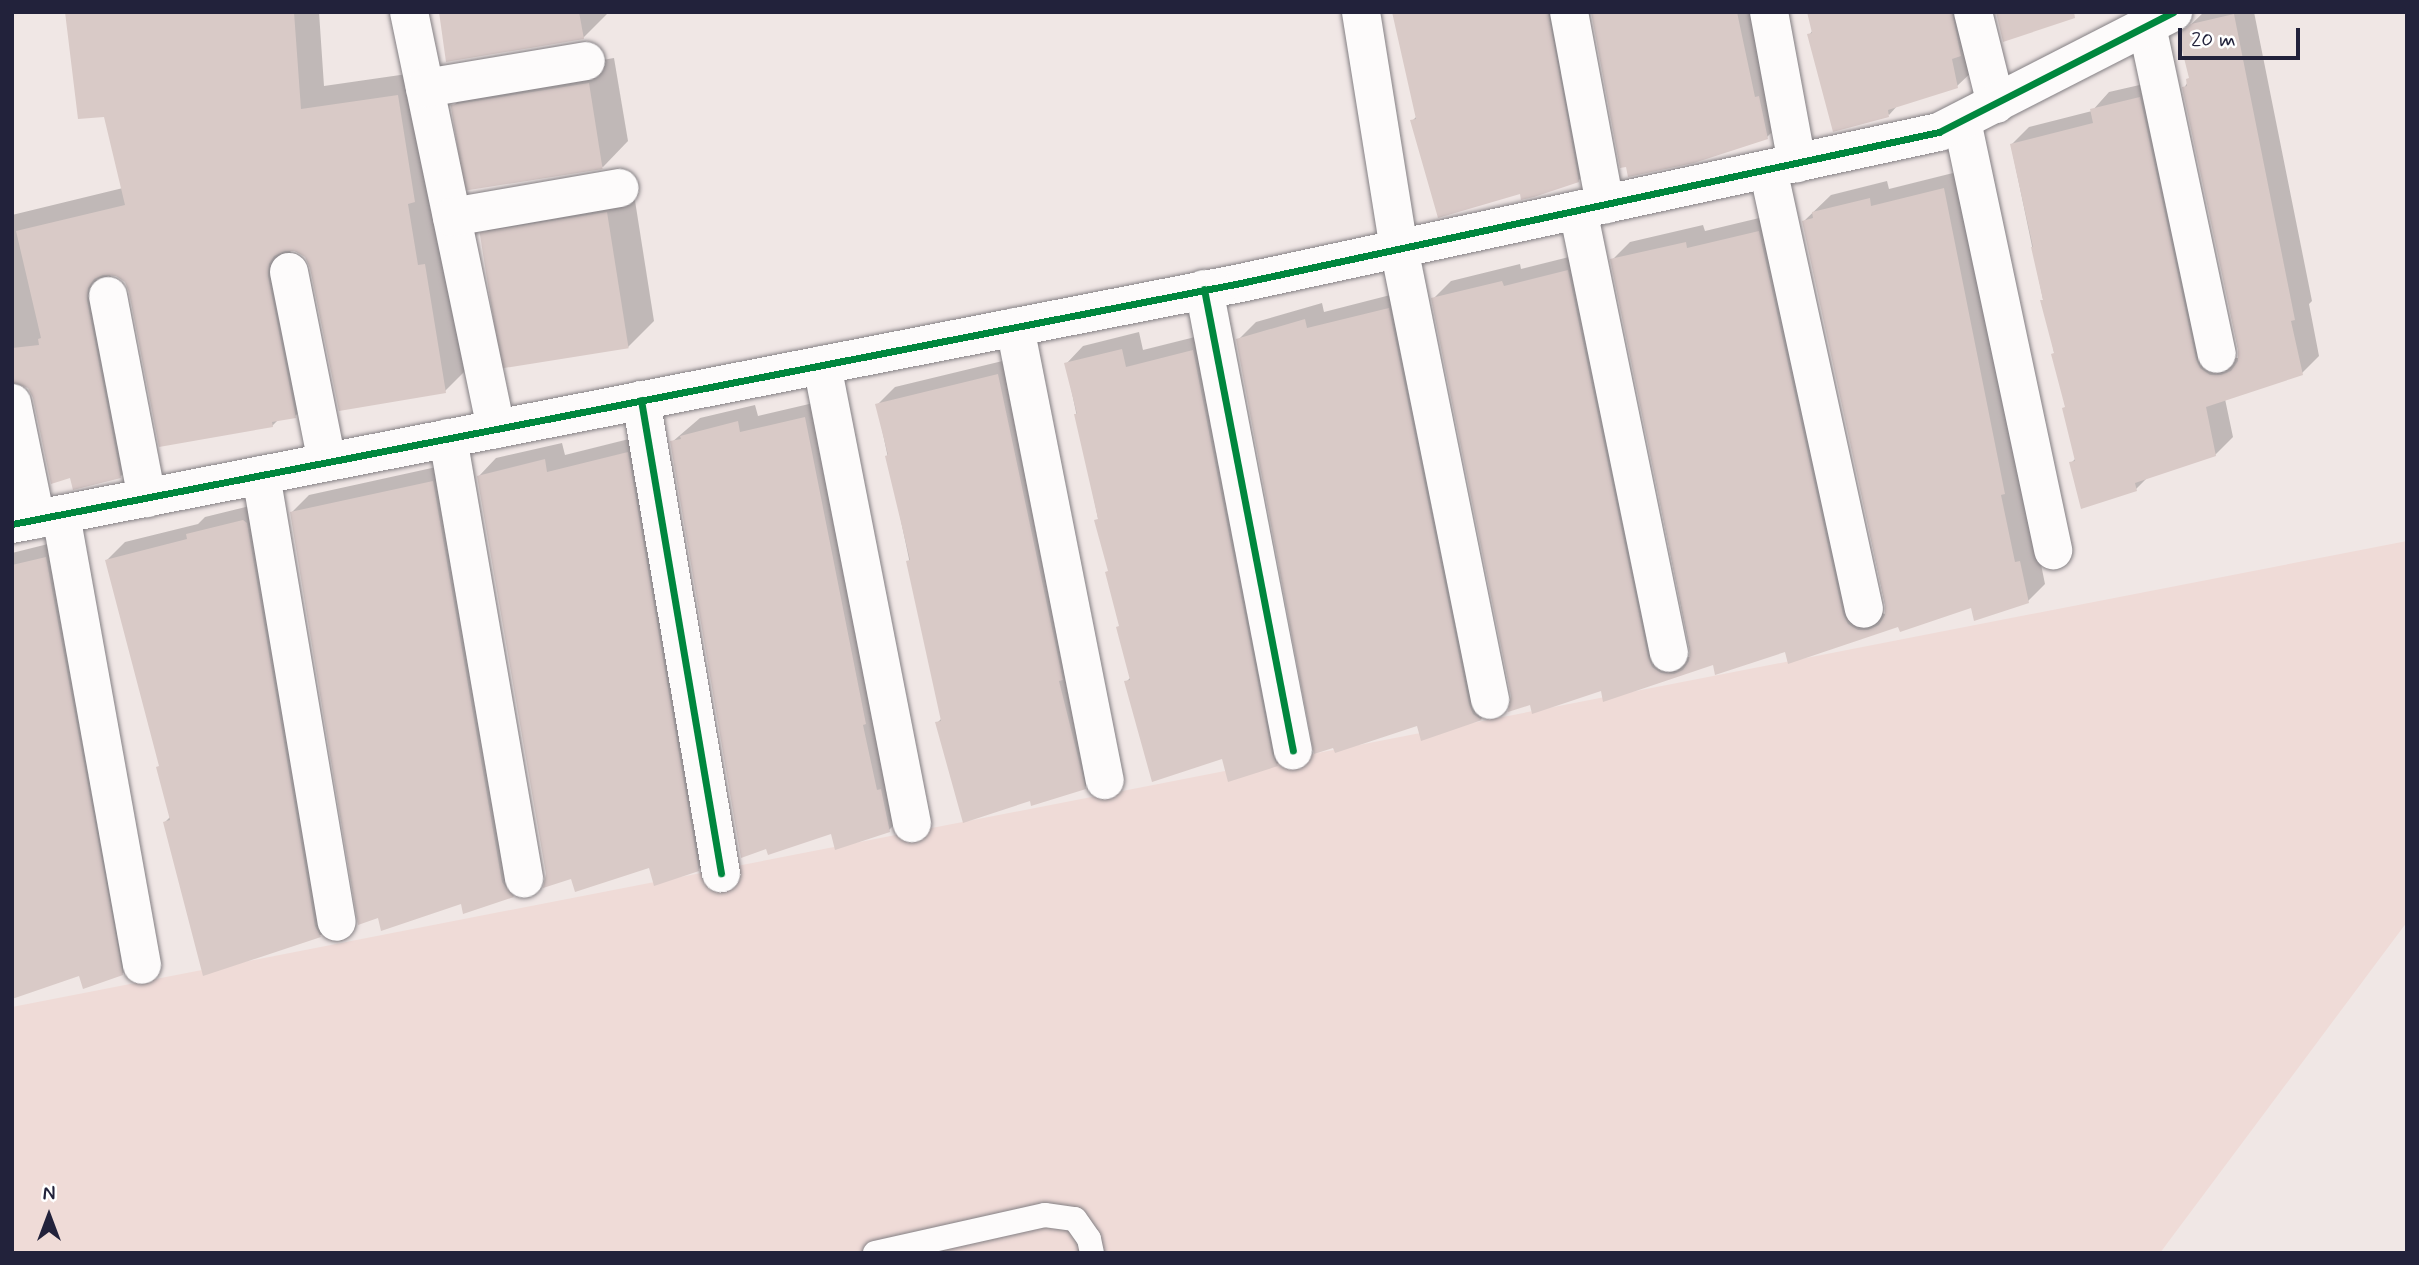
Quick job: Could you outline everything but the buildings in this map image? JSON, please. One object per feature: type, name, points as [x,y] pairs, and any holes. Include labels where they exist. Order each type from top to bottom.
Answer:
[{"type":"street","points":[[409,12],[496,429]]},
{"type":"street","points":[[1361,12],[1399,248],[1490,700]]},
{"type":"street","points":[[1569,12],[1591,207],[1669,653]]},
{"type":"street","points":[[1769,12],[1783,166],[1864,609]]},
{"type":"street","points":[[1973,12],[1996,104]]},
{"type":"street","points":[[37,520],[1204,289],[1939,132],[2166,16],[2217,354]]},
{"type":"street","points":[[425,88],[586,61]]},
{"type":"street","points":[[1962,121],[2053,550]]},
{"type":"street","points":[[452,217],[620,188]]},
{"type":"street","points":[[289,272],[327,462]]},
{"type":"street","points":[[1204,289],[1293,750]]},
{"type":"street","points":[[108,296],[147,498]]},
{"type":"street","points":[[1015,327],[1105,780]]},
{"type":"street","points":[[822,365],[912,823]]},
{"type":"street","points":[[641,400],[721,873]]},
{"type":"street","points":[[12,403],[142,965]]},
{"type":"street","points":[[448,438],[524,878]]},
{"type":"street","points":[[261,475],[337,922]]},
{"type":"lane","points":[[875,1253],[1045,1215],[1075,1219],[1089,1239],[1092,1253]]},
{"type":"shaded area","points":[[2407,541],[2407,922],[2160,1253],[12,1253],[12,1007]]},
{"type":"cycle path","points":[[12,524],[1245,282],[1939,132],[2173,12]]},
{"type":"cycle path","points":[[1204,289],[1293,750]]},
{"type":"cycle path","points":[[641,400],[721,873]]}]
